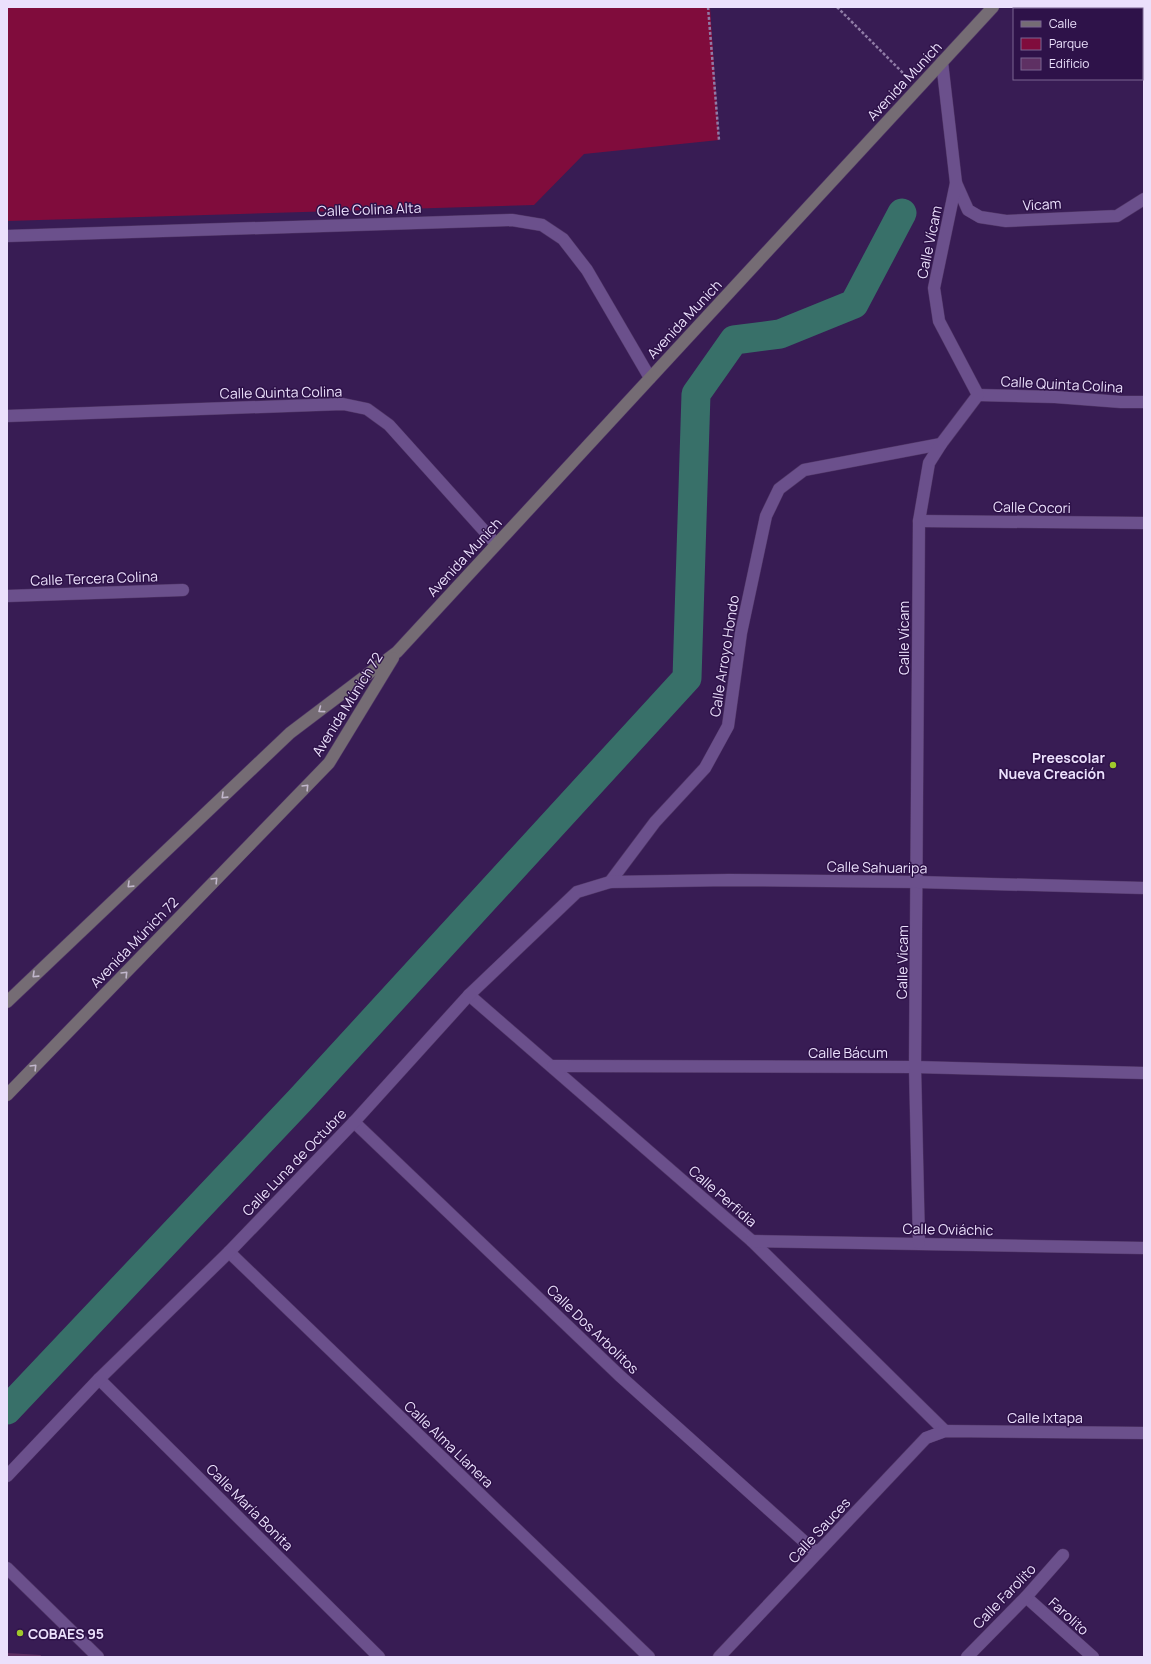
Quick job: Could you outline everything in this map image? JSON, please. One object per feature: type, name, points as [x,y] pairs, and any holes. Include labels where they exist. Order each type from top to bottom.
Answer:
[{"type":"main road","name":"Avenida Munich","points":[[397,652],[993,7]]},
{"type":"main road","name":"Avenida Múnich 72","points":[[7,1002],[290,733],[397,652]]},
{"type":"main road","name":"Avenida Múnich 72","points":[[8,1092],[329,763],[397,652]]},
{"type":"street","name":"Calle Vícam","points":[[920,1243],[915,1067],[919,521],[929,463],[941,444],[978,395],[939,321],[934,288],[956,183],[942,62]]},
{"type":"street","name":"Vicam","points":[[956,183],[968,210],[980,217],[1006,221],[1117,216],[1144,199]]},
{"type":"street","name":"Calle Colina Alta","points":[[7,236],[512,220],[542,225],[563,239],[587,270],[650,378]]},
{"type":"street","name":"Calle Quinta Colina","points":[[978,395],[1055,397],[1121,402],[1144,402]]},
{"type":"street","name":"Calle Quinta Colina","points":[[7,416],[343,404],[367,409],[389,425],[496,544]]},
{"type":"street","name":"Calle Arroyo Hondo","points":[[610,882],[655,822],[705,768],[728,726],[741,633],[766,516],[778,489],[804,470],[941,444]]},
{"type":"street","name":"Calle Cocori","points":[[919,521],[1144,523]]},
{"type":"street","name":"Calle Tercera Colina","points":[[7,596],[183,590]]},
{"type":"street","name":"Calle Sahuaripa","points":[[610,882],[729,880],[917,882],[1144,888]]},
{"type":"street","name":"Calle Luna de Octubre","points":[[7,1476],[99,1379],[229,1252],[354,1122],[469,995],[577,892],[610,882]]},
{"type":"street","name":"Calle Perfidia","points":[[469,995],[553,1066],[752,1241],[946,1431]]},
{"type":"street","name":"Calle Bácum","points":[[553,1066],[915,1067],[1144,1073]]},
{"type":"street","name":"Calle Dos Arbolitos","points":[[354,1122],[620,1376],[817,1553]]},
{"type":"street","name":"Calle Oviáchic","points":[[752,1241],[1144,1248]]},
{"type":"street","name":"Calle Alma Llanera","points":[[229,1252],[649,1657]]},
{"type":"street","name":"Calle María Bonita","points":[[99,1379],[379,1657]]},
{"type":"street","name":"Calle Sauces","points":[[719,1657],[926,1438],[946,1431]]},
{"type":"street","name":"Calle Ixtapa","points":[[946,1431],[1144,1432]]},
{"type":"street","name":"Calle Farolito","points":[[966,1657],[1026,1596],[1063,1555]]},
{"type":"street","points":[[7,1568],[98,1657]]},
{"type":"street","name":"Farolito","points":[[1026,1596],[1093,1657]]},
{"type":"path","points":[[708,7],[719,140]]},
{"type":"path","points":[[837,7],[918,88]]},
{"type":"green space","points":[[7,7],[710,7],[719,140],[584,154],[534,205],[7,221]]},
{"type":"building","points":[[7,1653],[41,1655],[40,1657],[7,1657]]},
{"type":"waterway","points":[[7,1410],[300,1100],[687,678],[696,394],[734,340],[780,334],[854,304],[902,213]]},
{"type":"place","name":"Preescolar Nueva Creación","points":[[1113,765]]},
{"type":"place","name":"COBAES 95","points":[[20,1633]]}]
